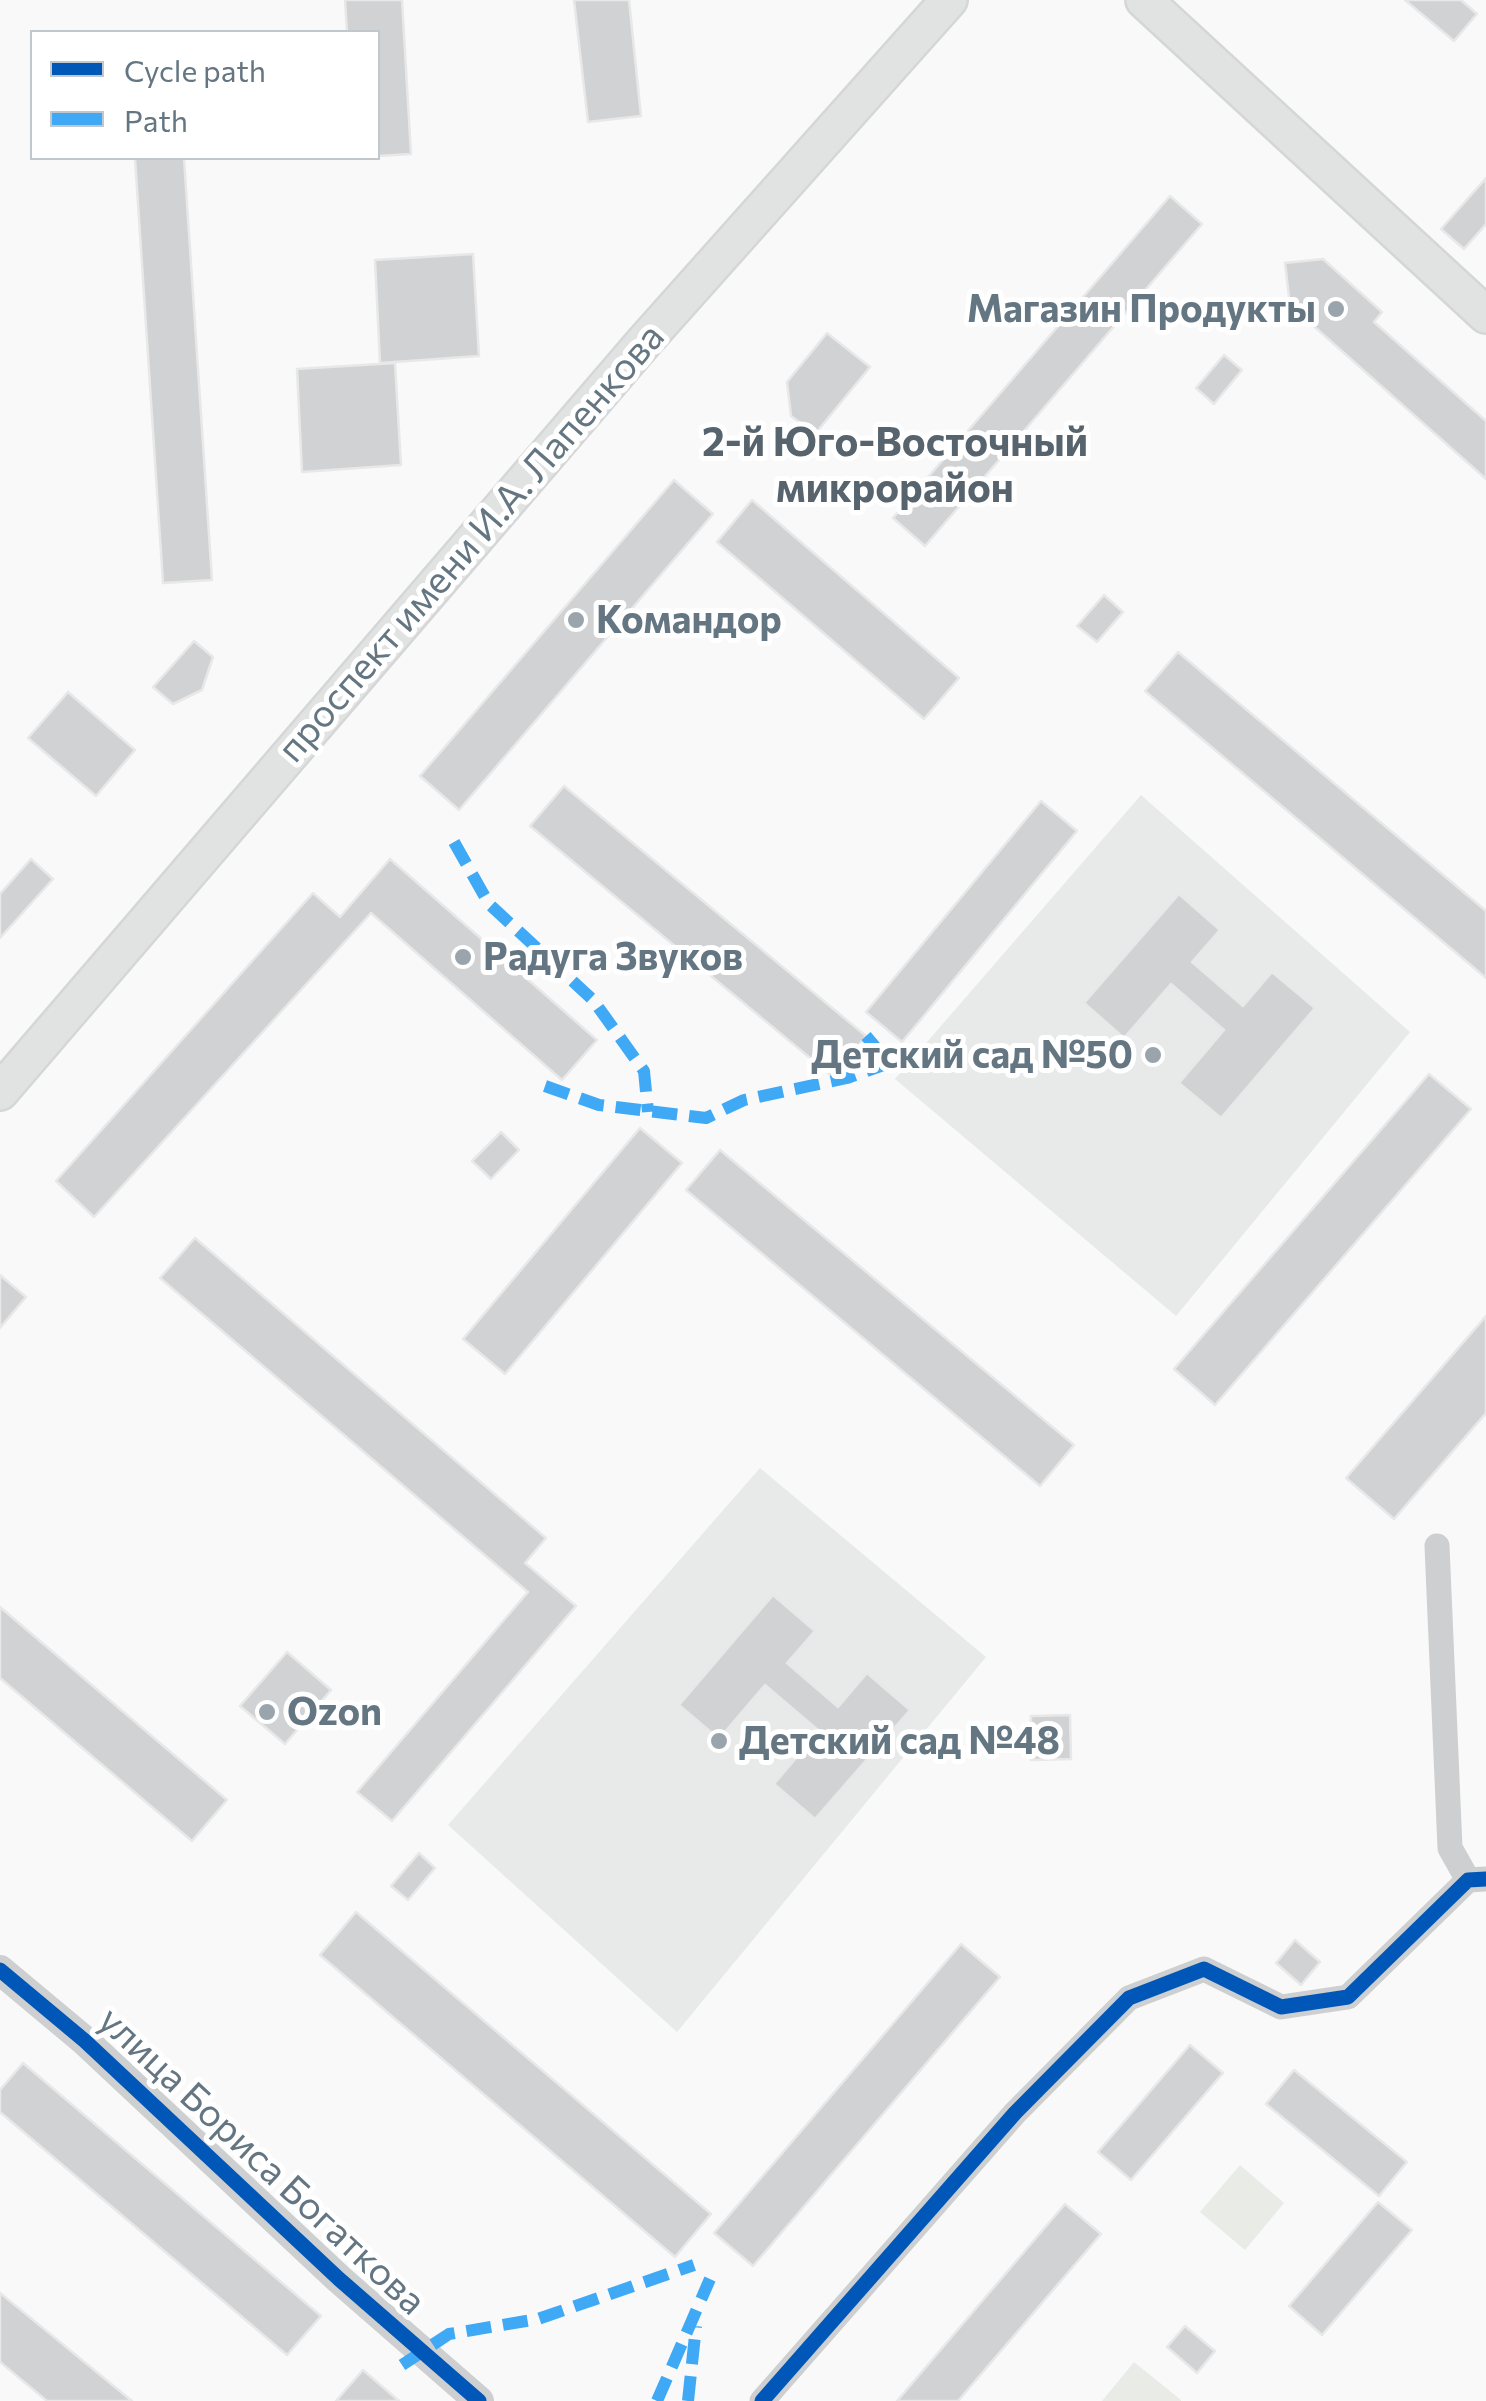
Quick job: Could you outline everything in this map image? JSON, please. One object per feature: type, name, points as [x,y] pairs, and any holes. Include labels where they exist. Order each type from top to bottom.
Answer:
[{"type":"main road","name":"проспект имени И.А. Лапенкова","points":[[0,1092],[618,371],[949,0]]},
{"type":"main road","points":[[1144,0],[1486,315]]},
{"type":"street","points":[[762,2401],[1015,2112],[1129,1998],[1204,1970],[1281,2007],[1348,1996],[1477,1880],[1450,1848],[1437,1546]]},
{"type":"street","name":"улица Бориса Богаткова","points":[[0,1970],[85,2042],[339,2279],[478,2401]]},
{"type":"shaded area","name":"Детский сад №50","points":[[1141,795],[1410,1032],[1176,1316],[895,1079]]},
{"type":"shaded area","name":"Детский сад №48","points":[[760,1468],[986,1657],[677,2032],[448,1825]]},
{"type":"shaded area","points":[[1240,2165],[1284,2203],[1245,2250],[1200,2212]]},
{"type":"shaded area","points":[[1134,2362],[1181,2400],[1181,2401],[1102,2401]]},
{"type":"building","points":[[345,0],[402,0],[411,154],[380,156],[380,30],[347,30]]},
{"type":"building","points":[[574,0],[629,0],[641,116],[588,122]]},
{"type":"building","points":[[1405,0],[1461,0],[1477,14],[1454,41]]},
{"type":"building","points":[[135,160],[184,160],[212,580],[163,583]]},
{"type":"building","points":[[1486,178],[1486,224],[1464,249],[1441,229]]},
{"type":"building","points":[[1170,196],[1202,224],[925,546],[893,518]]},
{"type":"building","points":[[473,254],[479,356],[380,363],[375,260]]},
{"type":"building","points":[[1323,259],[1382,312],[1374,322],[1486,421],[1486,479],[1290,305],[1285,263]]},
{"type":"building","points":[[827,333],[870,367],[815,434],[791,416],[787,382]]},
{"type":"building","points":[[1224,355],[1242,370],[1214,404],[1196,388]]},
{"type":"building","points":[[395,363],[401,465],[302,472],[297,369]]},
{"type":"building","points":[[674,480],[713,514],[459,810],[420,776]]},
{"type":"building","points":[[752,500],[959,678],[924,719],[717,542]]},
{"type":"building","points":[[1104,595],[1123,612],[1097,642],[1077,626]]},
{"type":"building","points":[[194,641],[213,657],[202,690],[173,704],[153,687]]},
{"type":"building","points":[[1178,652],[1486,911],[1486,978],[1145,691]]},
{"type":"building","points":[[68,692],[135,750],[96,796],[28,738]]},
{"type":"building","points":[[564,786],[866,1036],[833,1077],[530,826]]},
{"type":"building","points":[[1041,801],[1077,831],[902,1042],[866,1012]]},
{"type":"building","points":[[31,859],[53,879],[0,938],[0,894]]},
{"type":"building","points":[[390,859],[597,1040],[562,1080],[371,913],[94,1217],[56,1181],[313,893],[340,917]]},
{"type":"building","points":[[1179,894],[1220,930],[1192,962],[1243,1006],[1272,972],[1315,1008],[1221,1118],[1179,1083],[1224,1030],[1171,984],[1124,1038],[1084,1003]]},
{"type":"building","points":[[1429,1074],[1471,1109],[1215,1405],[1174,1369]]},
{"type":"building","points":[[640,1128],[682,1163],[505,1374],[463,1339]]},
{"type":"building","points":[[501,1132],[519,1150],[491,1179],[472,1161]]},
{"type":"building","points":[[720,1150],[1074,1445],[1040,1486],[686,1190]]},
{"type":"building","points":[[195,1238],[546,1538],[525,1563],[576,1606],[392,1821],[357,1792],[528,1592],[160,1278]]},
{"type":"building","points":[[0,1275],[26,1297],[0,1328]]},
{"type":"building","points":[[1486,1316],[1486,1413],[1394,1519],[1346,1478]]},
{"type":"building","points":[[773,1595],[815,1631],[787,1663],[838,1707],[867,1673],[910,1710],[815,1819],[774,1784],[819,1731],[765,1685],[719,1739],[679,1705]]},
{"type":"building","points":[[0,1607],[227,1800],[192,1841],[0,1678]]},
{"type":"building","points":[[287,1652],[331,1690],[285,1744],[240,1706]]},
{"type":"building","points":[[1070,1715],[1071,1759],[1031,1760],[1031,1716]]},
{"type":"building","points":[[419,1853],[435,1868],[408,1900],[391,1886]]},
{"type":"building","points":[[356,1912],[711,2214],[675,2257],[320,1955]]},
{"type":"building","points":[[1295,1940],[1320,1962],[1301,1985],[1276,1963]]},
{"type":"building","points":[[961,1944],[1000,1977],[753,2266],[714,2233]]},
{"type":"building","points":[[1190,2045],[1223,2073],[1131,2180],[1098,2152]]},
{"type":"building","points":[[23,2063],[321,2316],[287,2355],[0,2112],[0,2090]]},
{"type":"building","points":[[1294,2070],[1407,2162],[1379,2196],[1266,2104]]},
{"type":"building","points":[[1378,2202],[1412,2230],[1322,2335],[1289,2306]]},
{"type":"building","points":[[1065,2204],[1101,2234],[958,2401],[897,2401]]},
{"type":"building","points":[[0,2293],[132,2401],[47,2401],[0,2362]]},
{"type":"building","points":[[1185,2326],[1215,2351],[1197,2373],[1167,2347]]},
{"type":"building","points":[[363,2370],[399,2401],[336,2401]]},
{"type":"marked path","points":[[454,842],[489,904],[593,1000],[644,1071],[648,1112]]},
{"type":"marked path","points":[[545,1086],[599,1105],[706,1118],[744,1100],[847,1078],[889,1063],[866,1036]]},
{"type":"marked path","points":[[402,2365],[449,2334],[538,2319],[694,2265]]},
{"type":"marked path","points":[[657,2401],[710,2279]]},
{"type":"marked path","points":[[688,2401],[696,2326]]},
{"type":"cycle path","points":[[762,2401],[1015,2113],[1129,1998],[1204,1969],[1281,2007],[1348,1997],[1468,1880],[1486,1879]]},
{"type":"cycle path","points":[[0,1970],[85,2041],[339,2279],[479,2401]]},
{"type":"place","name":"Магазин Продукты","points":[[1336,309]]},
{"type":"place","name":"Командор","points":[[576,620]]},
{"type":"place","name":"Радуга Звуков","points":[[463,957]]},
{"type":"place","name":"Детский сад №50","points":[[1153,1055]]},
{"type":"place","name":"Ozon","points":[[267,1712]]},
{"type":"place","name":"Детский сад №48","points":[[719,1741]]},
{"type":"district","name":"2-й Юго-Восточный микрорайон","points":[[895,466]]}]
